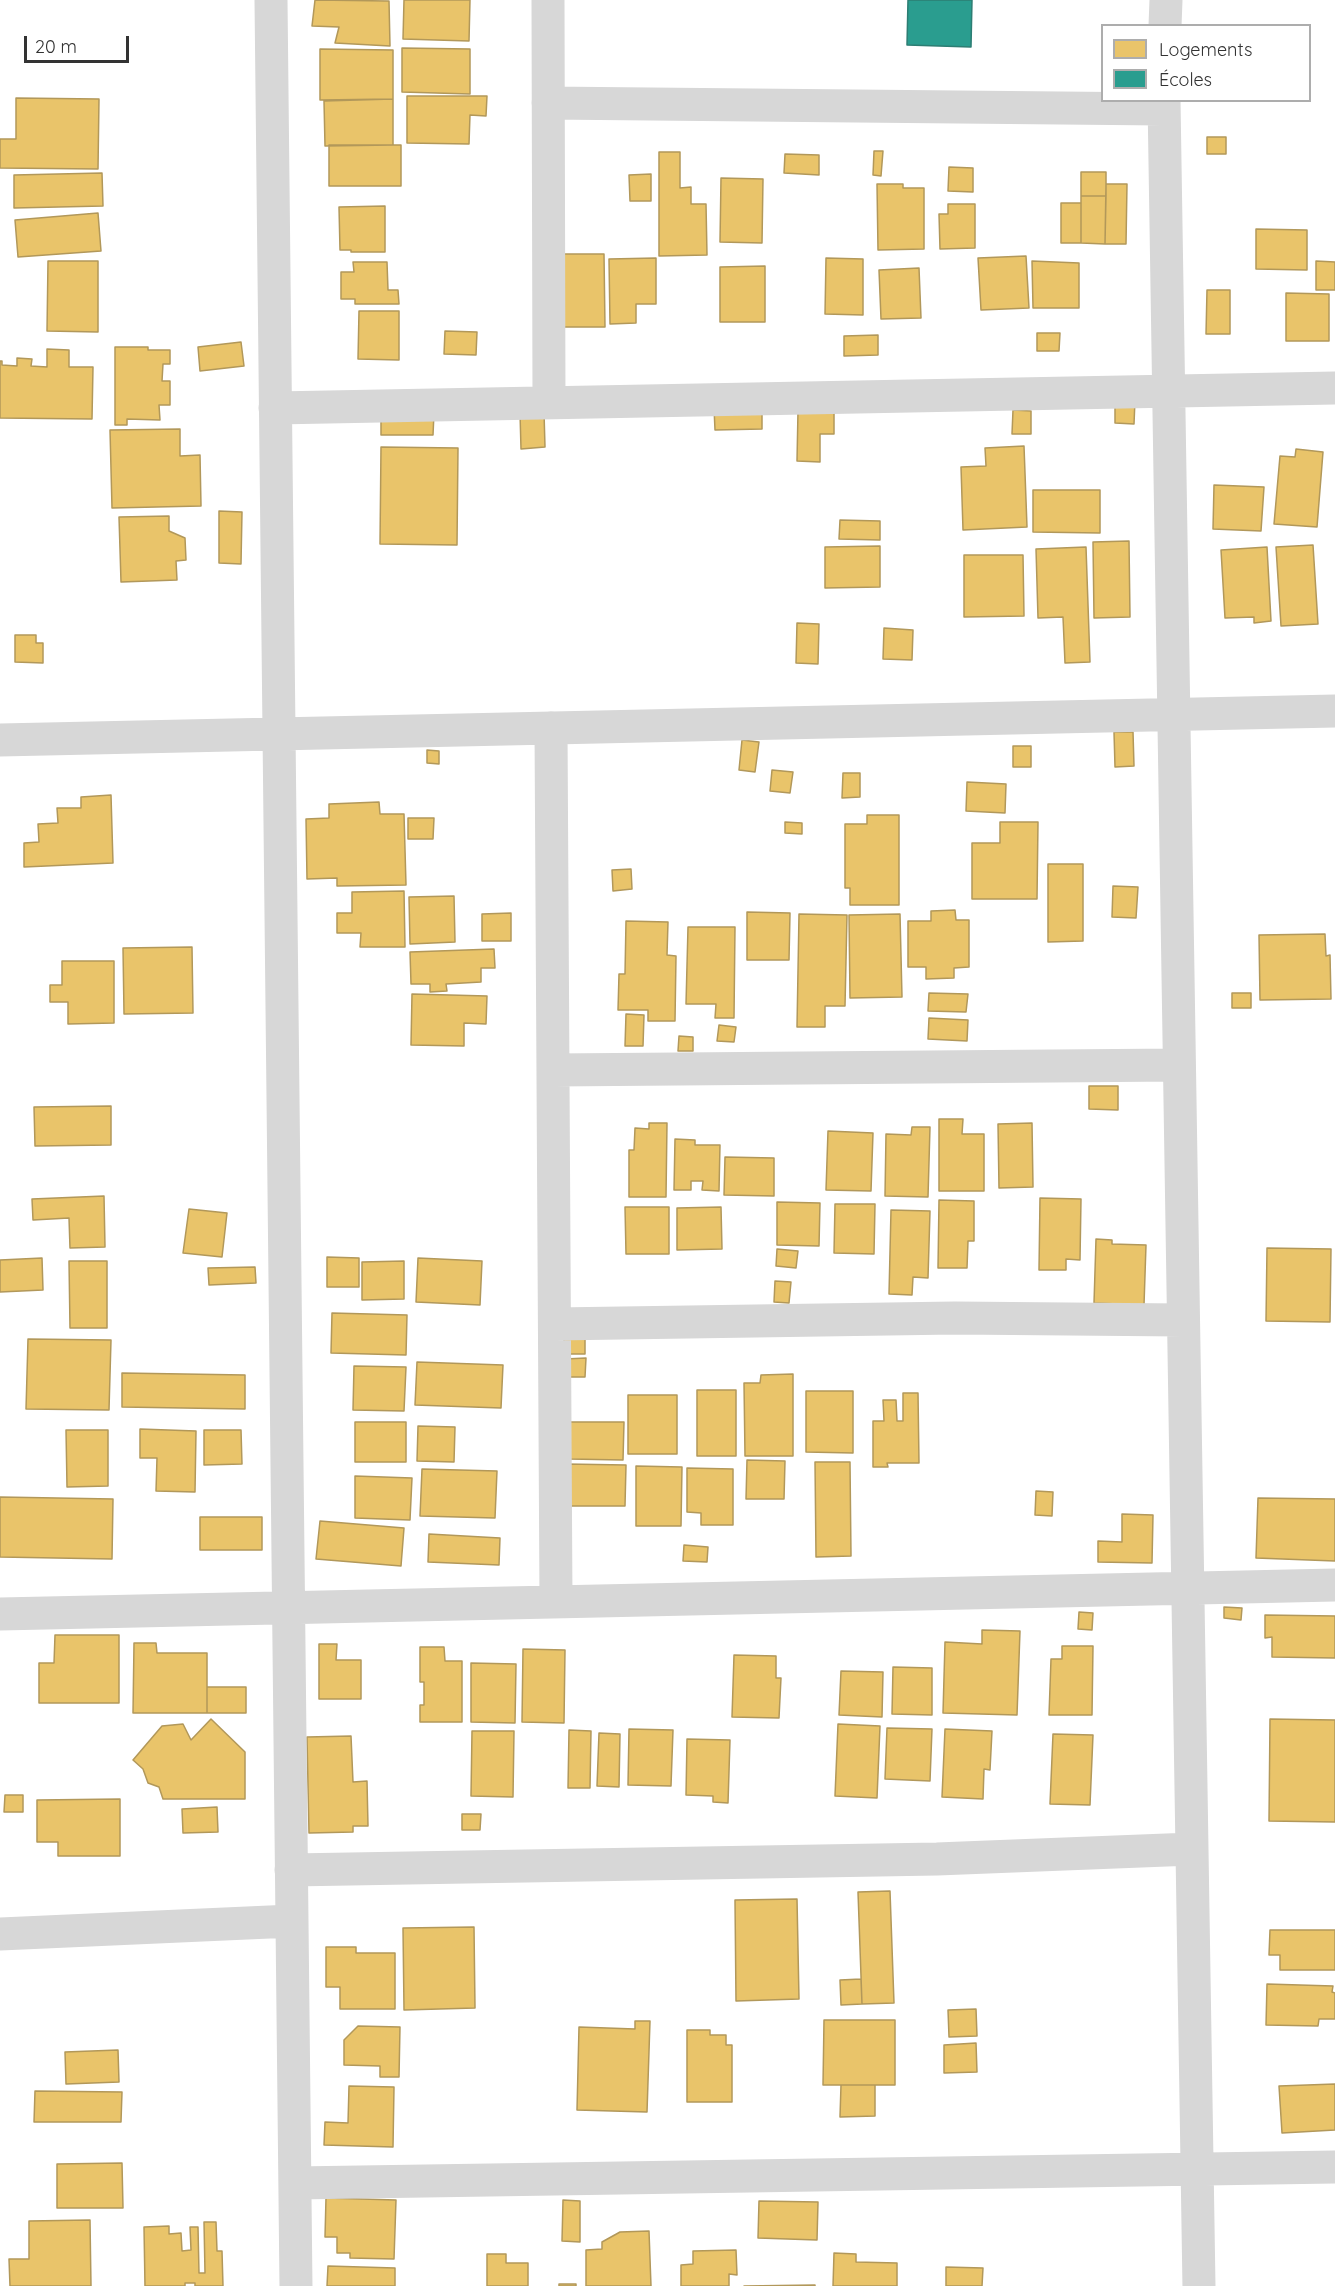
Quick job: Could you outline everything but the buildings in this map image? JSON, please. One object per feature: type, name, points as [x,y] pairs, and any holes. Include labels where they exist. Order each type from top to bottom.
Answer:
[{"type":"street","points":[[271,0],[296,2286]]},
{"type":"street","points":[[548,0],[549,402]]},
{"type":"street","points":[[1165,24],[1166,0]]},
{"type":"street","points":[[548,103],[1163,105],[1198,2286]]},
{"type":"street","points":[[275,408],[1335,388]]},
{"type":"street","points":[[0,740],[1335,711]]},
{"type":"street","points":[[551,728],[556,1601]]},
{"type":"street","points":[[554,1070],[1178,1065]]},
{"type":"street","points":[[555,1324],[955,1318],[1183,1320]]},
{"type":"street","points":[[0,1614],[1335,1585]]},
{"type":"street","points":[[291,1870],[926,1859],[1192,1849]]},
{"type":"street","points":[[0,1934],[292,1921]]},
{"type":"street","points":[[295,2183],[1335,2167]]}]
